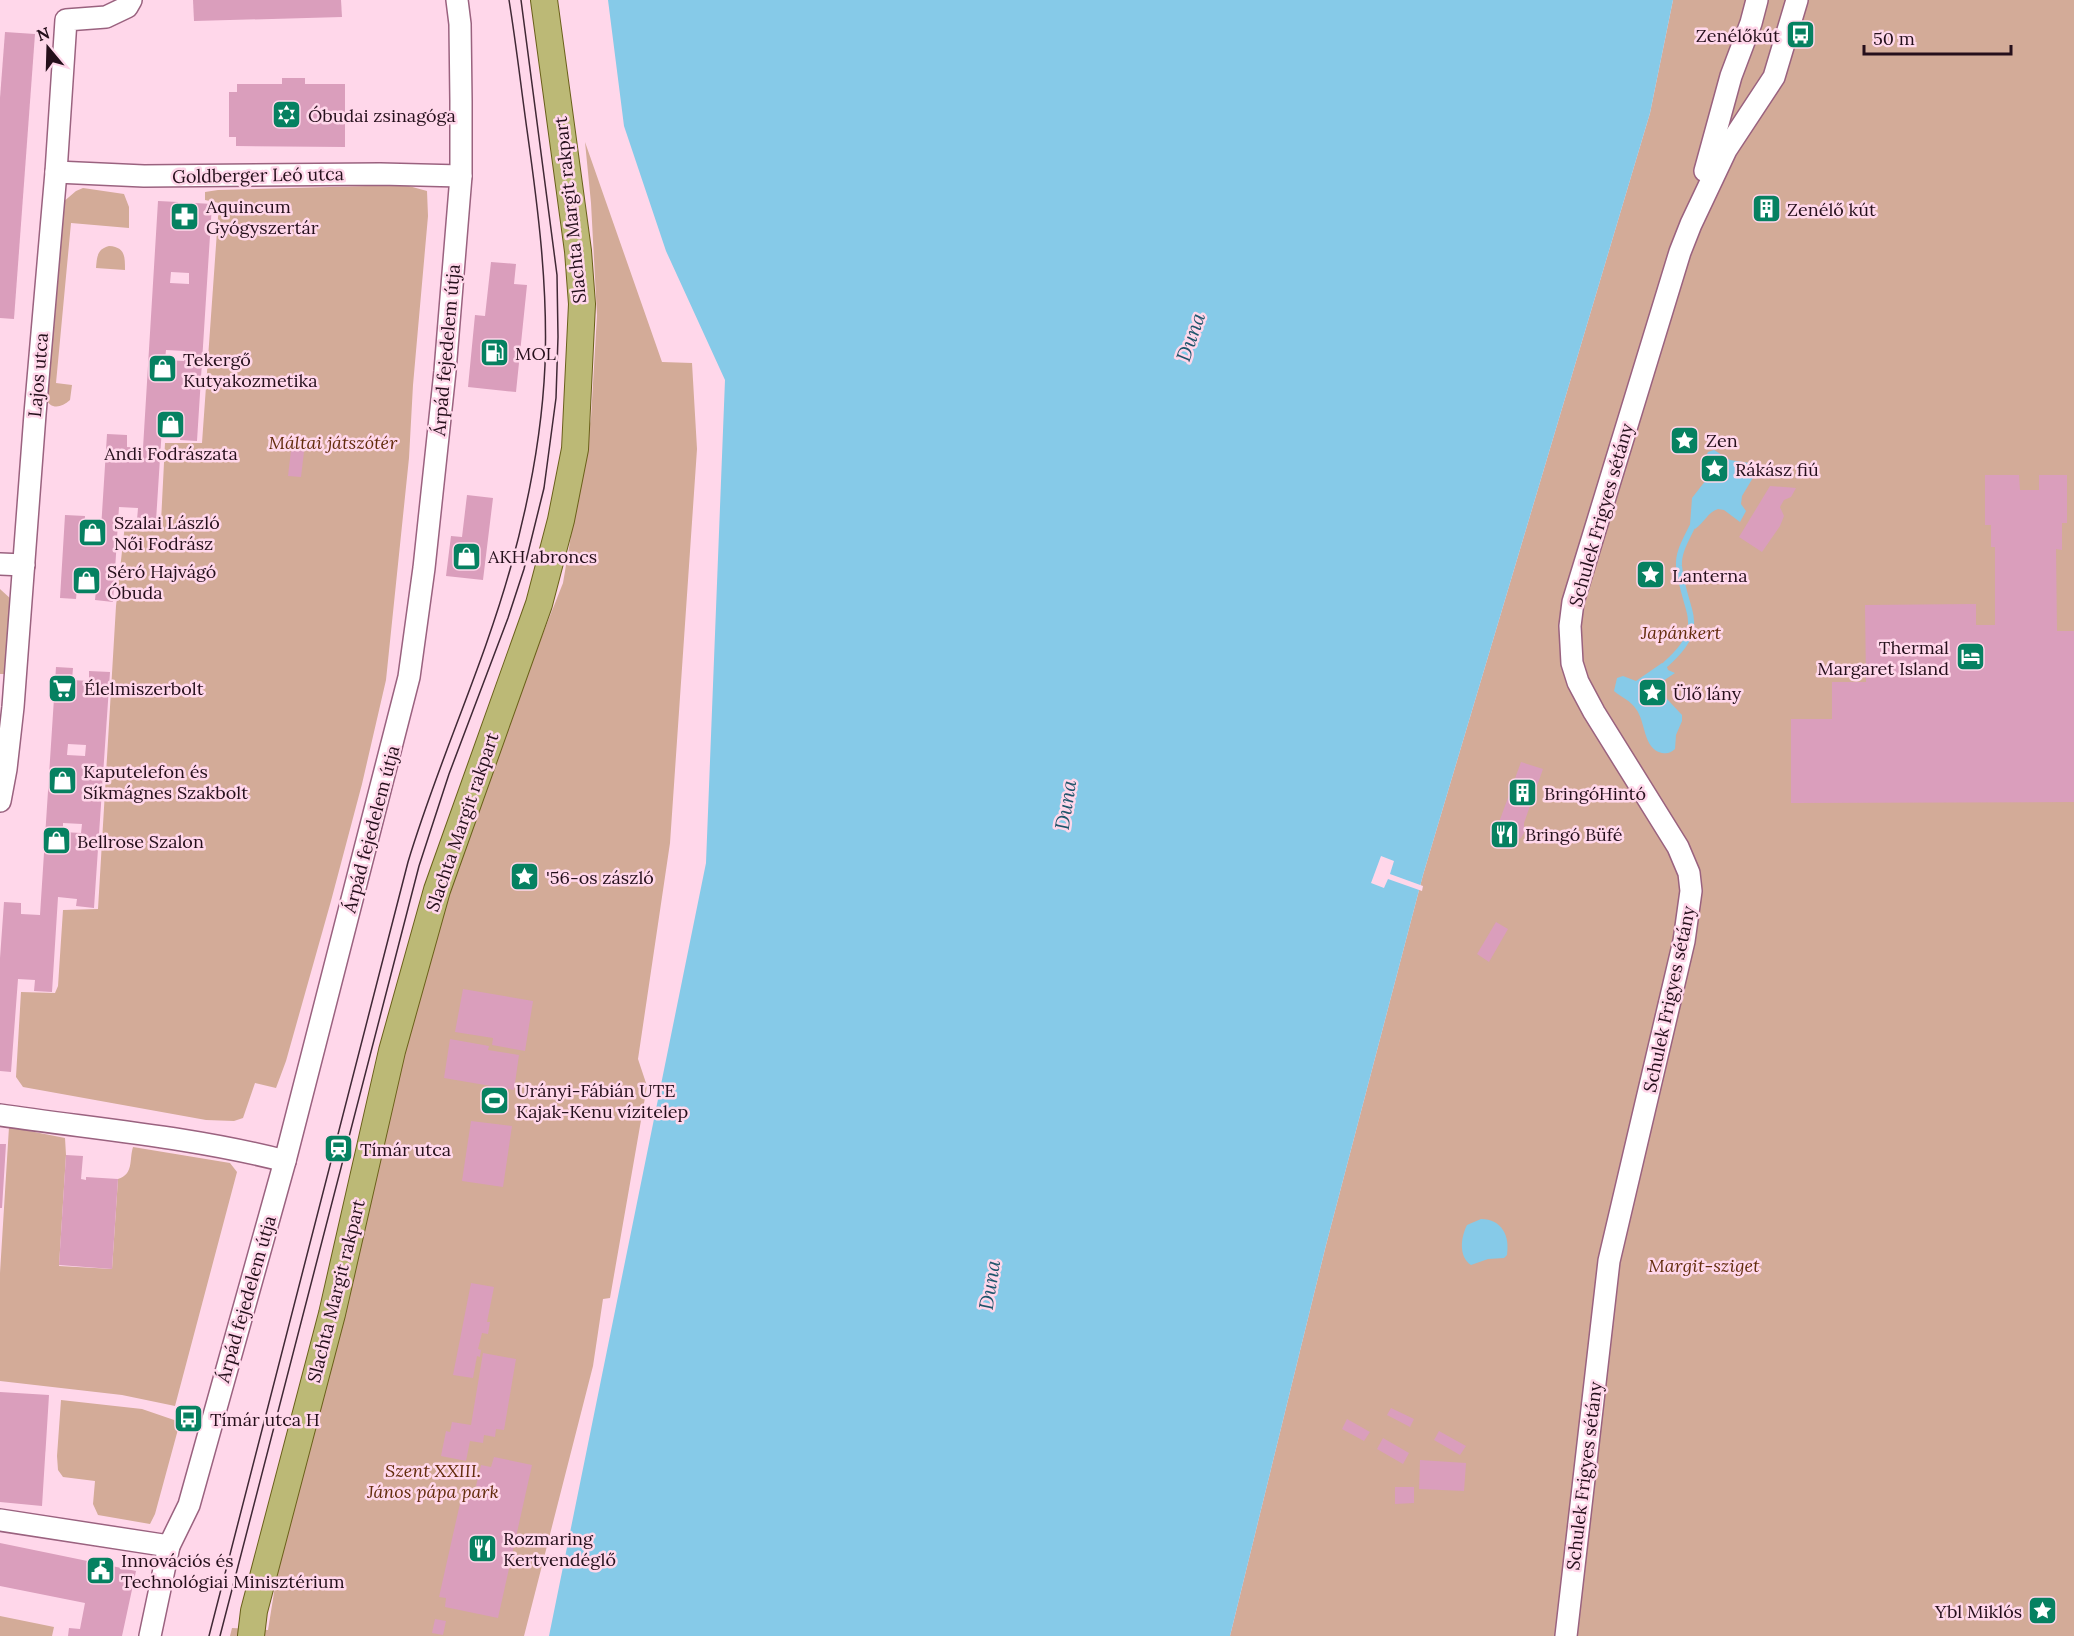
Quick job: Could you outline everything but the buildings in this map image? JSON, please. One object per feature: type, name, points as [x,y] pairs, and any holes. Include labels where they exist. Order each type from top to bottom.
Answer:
[{"type":"main road","name":"Slachta Margit rakpart","points":[[251,1636],[254,1611],[332,1314],[392,1051],[437,890],[539,604],[561,520],[575,449],[582,304],[578,251],[544,0]]},
{"type":"street","name":"Lajos utca","points":[[0,801],[13,708],[66,20],[106,17],[127,7],[130,0]]},
{"type":"street","name":"Árpád fejedelem útja","points":[[150,1636],[169,1546],[189,1505],[285,1161],[409,677],[424,568],[445,371],[461,176],[461,79],[457,0]]},
{"type":"street","name":"Schulek Frigyes sétány","points":[[1691,224],[1731,76],[1757,0]]},
{"type":"street","name":"Schulek Frigyes sétány","points":[[1566,1636],[1609,1261],[1684,941],[1691,891],[1689,873],[1678,847],[1594,712],[1578,682],[1572,663],[1570,626],[1573,602],[1680,252],[1726,150],[1774,76],[1797,0]]},
{"type":"street","name":"Goldberger Leó utca","points":[[56,172],[144,176],[380,174],[461,176]]},
{"type":"street","points":[[0,564],[24,565]]},
{"type":"street","points":[[0,1115],[245,1151],[285,1161]]},
{"type":"street","points":[[0,1520],[169,1546]]},
{"type":"green space","name":"Margit-sziget","points":[[1673,0],[2074,0],[2074,1636],[1230,1636],[1326,1245],[1423,875],[1650,113]]},
{"type":"green space","name":"Szent XXIII. János pápa park","points":[[585,142],[662,362],[692,363],[697,449],[670,843],[638,1059],[647,1086],[610,1298],[603,1299],[593,1366],[524,1636],[230,1636],[232,1628],[268,1630],[277,1574],[345,1309],[429,921],[563,583],[591,418],[597,315]]},
{"type":"green space","name":"Máltai játszótér","points":[[405,185],[427,191],[428,216],[409,458],[386,680],[362,784],[331,901],[286,1061],[276,1088],[255,1083],[243,1118],[234,1121],[206,1120],[23,1087],[16,1077],[21,992],[55,993],[58,986],[63,910],[98,909],[116,606],[125,524],[161,522],[165,443],[202,443],[219,203],[205,200],[205,192]]},
{"type":"green space","points":[[83,188],[124,194],[129,207],[129,228],[71,223],[56,383],[72,385],[70,400],[63,405],[53,406],[45,398],[62,203]]},
{"type":"green space","points":[[109,246],[118,248],[123,253],[125,270],[96,268],[100,251]]},
{"type":"green space","points":[[0,589],[12,600],[7,674],[0,674]]},
{"type":"green space","points":[[9,1127],[65,1138],[59,1266],[112,1269],[118,1179],[127,1174],[129,1170],[133,1147],[230,1163],[237,1172],[175,1406],[122,1395],[0,1381],[0,1273]]},
{"type":"green space","points":[[61,1400],[142,1409],[180,1422],[155,1514],[150,1524],[98,1515],[93,1504],[95,1481],[63,1477],[58,1470],[57,1456]]},
{"type":"green space","points":[[0,1616],[54,1627],[52,1636],[0,1636]]},
{"type":"water","name":"Duna","points":[[608,0],[1673,0],[1650,113],[1423,875],[1326,1245],[1230,1636],[549,1636],[706,863],[725,380],[666,251],[624,126]]},
{"type":"water","points":[[1714,450],[1730,460],[1762,465],[1759,475],[1754,476],[1742,496],[1741,504],[1746,511],[1740,522],[1724,510],[1718,509],[1695,529],[1690,525],[1692,498],[1706,480],[1706,456],[1708,452]]},
{"type":"water","points":[[1662,663],[1666,664],[1668,670],[1675,673],[1660,683],[1667,699],[1682,715],[1676,735],[1675,749],[1666,753],[1651,746],[1636,709],[1614,691],[1617,678],[1623,676],[1636,681]]},
{"type":"water","points":[[1481,1219],[1494,1222],[1503,1230],[1507,1241],[1507,1255],[1504,1258],[1488,1259],[1471,1265],[1462,1252],[1463,1235],[1467,1225]]},
{"type":"pier","points":[[1381,856],[1394,861],[1390,874],[1423,886],[1422,891],[1388,879],[1384,888],[1371,883]]},
{"type":"waterway","points":[[1666,664],[1679,651],[1691,629],[1691,618],[1679,561],[1692,527]]},
{"type":"tram line","points":[[209,1636],[408,862],[500,604],[518,541],[534,467],[545,365],[544,276],[535,189],[509,0]]},
{"type":"tram line","points":[[220,1636],[419,866],[449,774],[508,618],[524,569],[544,488],[556,398],[557,275],[521,0]]},
{"type":"place","name":"Zenélőkút","points":[[1801,35]]},
{"type":"place","name":"Óbudai zsinagóga","points":[[287,115]]},
{"type":"place","name":"Zenélő kút","points":[[1766,209]]},
{"type":"place","name":"Aquincum Gyógyszertár","points":[[185,216]]},
{"type":"place","name":"MOL","points":[[494,353]]},
{"type":"place","name":"Tekergő Kutyakozmetika","points":[[162,369]]},
{"type":"place","name":"Andi Fodrászata","points":[[171,424]]},
{"type":"place","name":"Zen","points":[[1685,440]]},
{"type":"place","name":"Rákász fiú","points":[[1714,469]]},
{"type":"place","name":"Szalai László Női Fodrász","points":[[93,532]]},
{"type":"place","name":"AKH abroncs","points":[[467,556]]},
{"type":"place","name":"Lanterna","points":[[1651,575]]},
{"type":"place","name":"Séró Hajvágó Óbuda","points":[[86,581]]},
{"type":"place","name":"Thermal Margaret Island","points":[[1970,657]]},
{"type":"place","name":"Élelmiszerbolt","points":[[63,688]]},
{"type":"place","name":"Ülő lány","points":[[1652,693]]},
{"type":"place","name":"Kaputelefon és Síkmágnes Szakbolt","points":[[62,781]]},
{"type":"place","name":"BringóHintó","points":[[1523,793]]},
{"type":"place","name":"Bringó Büfé","points":[[1504,834]]},
{"type":"place","name":"Bellrose Szalon","points":[[56,841]]},
{"type":"place","name":"'56-os zászló","points":[[525,877]]},
{"type":"place","name":"Urányi-Fábián UTE Kajak-Kenu vízitelep","points":[[495,1100]]},
{"type":"place","name":"Tímár utca","points":[[339,1149]]},
{"type":"place","name":"Tímár utca H","points":[[189,1419]]},
{"type":"place","name":"Rozmaring Kertvendéglő","points":[[482,1548]]},
{"type":"place","name":"Innovációs és Technológiai Minisztérium","points":[[100,1570]]},
{"type":"place","name":"Ybl Miklós","points":[[2043,1611]]},
{"type":"park label","name":"Japánkert","points":[[1681,632]]}]
